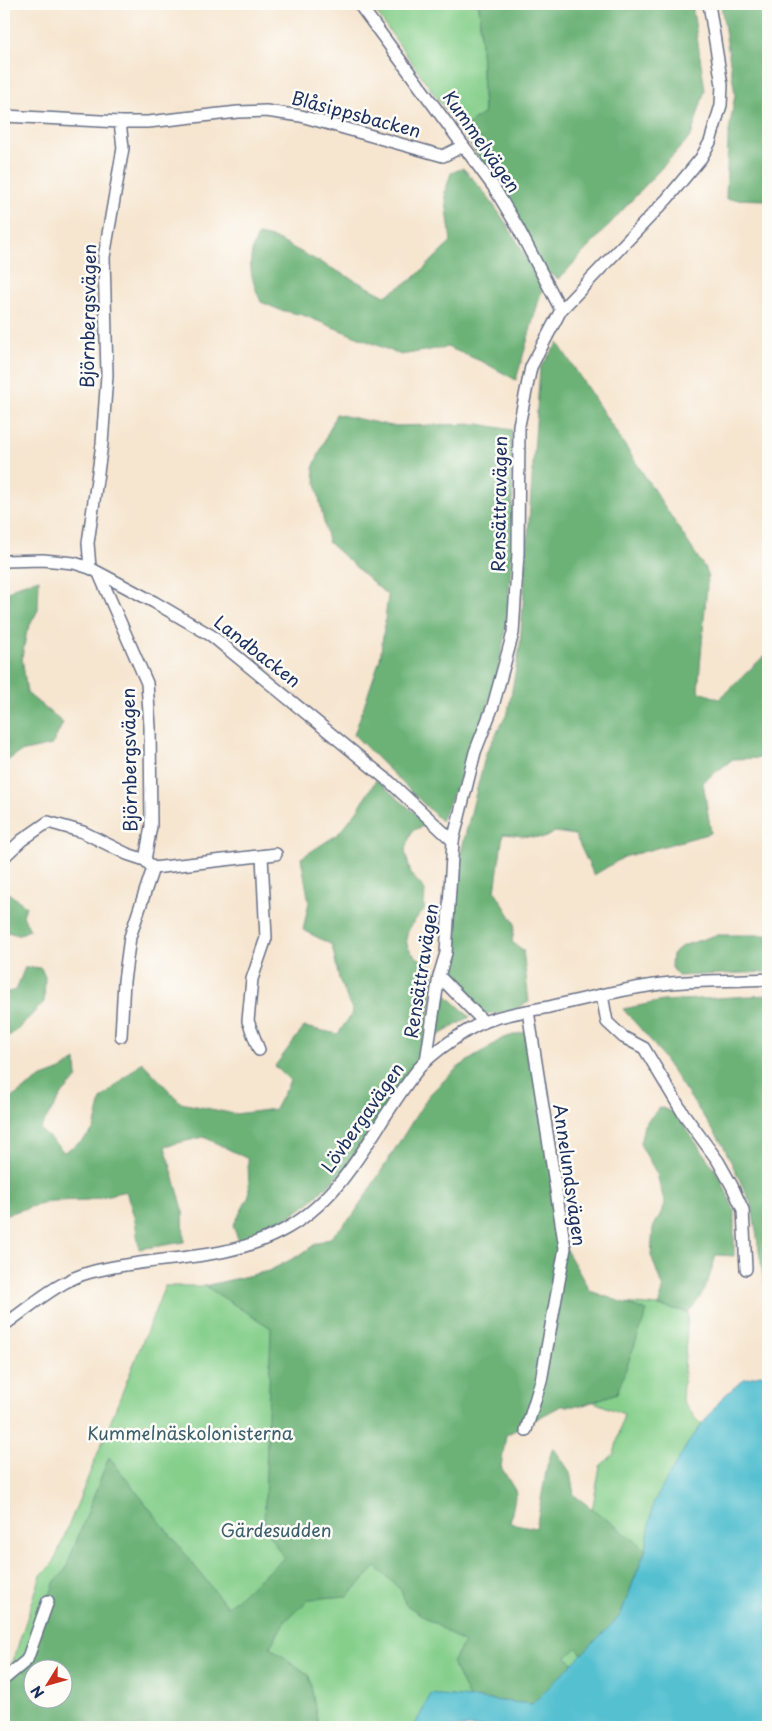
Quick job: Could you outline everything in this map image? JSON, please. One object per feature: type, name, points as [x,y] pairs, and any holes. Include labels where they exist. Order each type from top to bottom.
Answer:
[{"type":"street","name":"Kummelvägen","points":[[359,4],[492,186],[517,226],[561,310]]},
{"type":"street","name":"Rensättravägen","points":[[426,1061],[439,976],[446,953],[453,841],[475,752],[493,706],[513,633],[518,553],[519,425],[531,368],[561,310],[667,199],[701,158],[710,142],[720,112],[722,85],[709,4]]},
{"type":"street","name":"Blåsippsbacken","points":[[120,122],[148,122],[238,112],[266,111],[300,116],[442,156],[463,146]]},
{"type":"street","points":[[4,116],[120,122]]},
{"type":"street","name":"Björnbergsvägen","points":[[90,568],[88,543],[102,444],[107,375],[104,257],[123,148],[120,122]]},
{"type":"street","name":"Landbacken","points":[[4,561],[42,560],[74,563],[90,568],[100,576],[154,602],[212,636],[391,783],[453,841]]},
{"type":"street","name":"Björnbergsvägen","points":[[100,576],[147,683],[150,726],[151,826],[149,864],[130,937],[124,981],[121,1036]]},
{"type":"street","points":[[4,857],[22,840],[48,822],[83,832],[149,864],[276,854]]},
{"type":"street","points":[[259,1050],[248,1021],[252,979],[266,938],[262,856]]},
{"type":"street","points":[[439,976],[484,1022]]},
{"type":"street","name":"Lövbergavägen","points":[[4,1325],[62,1285],[88,1272],[134,1262],[187,1258],[238,1248],[279,1233],[296,1223],[329,1194],[352,1169],[426,1061],[484,1022],[602,995],[672,983],[768,979]]},
{"type":"street","points":[[602,995],[608,1022],[623,1037],[644,1048],[683,1113],[718,1161],[732,1186],[743,1210],[746,1269]]},
{"type":"street","name":"Annelundsvägen","points":[[526,1430],[541,1381],[565,1248],[528,1011]]},
{"type":"street","points":[[4,1679],[27,1660],[48,1601]]},
{"type":"green space","points":[[374,4],[479,4],[484,113],[460,130],[374,9]]},
{"type":"green space","points":[[479,4],[692,4],[705,90],[691,136],[559,279],[545,271],[498,185],[460,130],[484,113]]},
{"type":"green space","points":[[721,4],[768,4],[768,200],[726,199],[728,138],[735,94]]},
{"type":"green space","points":[[463,168],[487,196],[507,226],[526,257],[542,289],[516,380],[483,362],[447,347],[401,355],[303,315],[280,310],[261,302],[254,284],[251,268],[252,252],[258,235],[276,239],[385,296],[414,278],[451,242],[445,192],[451,173]]},
{"type":"green space","points":[[558,343],[708,573],[698,691],[719,699],[764,656],[768,657],[768,758],[733,759],[703,782],[711,833],[624,857],[594,875],[575,835],[555,832],[544,838],[503,834],[495,891],[515,924],[512,942],[523,950],[529,1002],[505,1014],[483,1013],[451,977],[451,948],[459,860],[486,753],[508,712],[520,646],[540,368]]},
{"type":"green space","points":[[336,414],[392,426],[479,424],[512,430],[513,505],[511,555],[508,606],[501,655],[480,728],[441,821],[354,735],[380,659],[388,596],[328,542],[313,468]]},
{"type":"green space","points":[[39,579],[38,610],[27,631],[22,657],[27,693],[63,723],[52,745],[20,752],[4,763],[4,595],[16,586]]},
{"type":"green space","points":[[376,780],[428,824],[412,831],[405,851],[411,874],[425,890],[424,911],[412,924],[406,940],[413,954],[434,968],[430,1010],[419,1060],[407,1073],[351,1164],[308,1204],[272,1229],[240,1244],[233,1226],[249,1196],[248,1159],[204,1137],[165,1146],[183,1209],[184,1242],[139,1249],[135,1220],[126,1191],[88,1200],[51,1201],[4,1215],[4,1103],[40,1078],[61,1070],[76,1060],[77,1078],[63,1093],[40,1129],[64,1152],[82,1141],[94,1129],[101,1099],[142,1062],[181,1103],[235,1114],[275,1109],[290,1081],[275,1066],[304,1027],[338,1034],[353,1012],[339,979],[332,945],[303,930],[309,902],[301,858],[338,834],[357,811]]},
{"type":"green space","points":[[4,890],[26,906],[23,916],[30,930],[18,935],[4,931]]},
{"type":"green space","points":[[716,935],[768,935],[768,972],[678,976],[671,966],[672,954],[682,946]]},
{"type":"green space","points":[[25,967],[41,968],[45,977],[44,1002],[19,1028],[4,1040],[4,993],[16,990]]},
{"type":"green space","points":[[441,990],[470,1017],[432,1039]]},
{"type":"green space","points":[[768,995],[768,1289],[764,1281],[752,1206],[723,1145],[653,1043],[623,1009],[663,1001]]},
{"type":"green space","name":"Gärdesudden","points":[[528,1031],[565,1248],[590,1291],[647,1311],[617,1393],[581,1406],[561,1406],[506,1435],[501,1467],[516,1492],[510,1523],[536,1528],[547,1466],[553,1447],[570,1472],[574,1495],[646,1549],[620,1616],[582,1654],[577,1648],[567,1657],[573,1663],[532,1704],[469,1698],[452,1662],[464,1643],[405,1604],[401,1590],[376,1567],[348,1596],[310,1599],[285,1621],[270,1647],[309,1675],[318,1724],[321,1727],[4,1727],[4,1681],[22,1665],[22,1708],[72,1708],[72,1658],[28,1658],[55,1581],[65,1571],[109,1457],[227,1607],[284,1558],[264,1527],[271,1328],[205,1286],[269,1271],[330,1238],[354,1214],[429,1095],[456,1069],[503,1038]]},
{"type":"green space","name":"Gärdesudden","points":[[503,1038],[489,1372],[498,1554],[589,1528],[600,1466],[614,1454],[624,1414],[544,1382],[562,1298],[659,1306],[688,1312],[682,1400],[698,1422],[712,1428],[729,1727],[4,1727],[4,1670],[13,1661],[41,1575],[54,1562],[165,1286],[205,1286],[269,1271],[330,1238],[354,1214],[456,1069]]},
{"type":"green space","points":[[660,1107],[676,1114],[720,1177],[734,1210],[734,1256],[716,1255],[703,1292],[688,1312],[659,1306],[663,1289],[651,1255],[653,1228],[665,1205],[657,1174],[640,1144],[644,1125]]},
{"type":"water","points":[[768,1373],[768,1727],[414,1727],[431,1694],[532,1704],[620,1616],[646,1549],[653,1503],[688,1443],[723,1397],[744,1379]]},
{"type":"park label","name":"Kummelnäskolonisterna","points":[[190,1434]]}]
